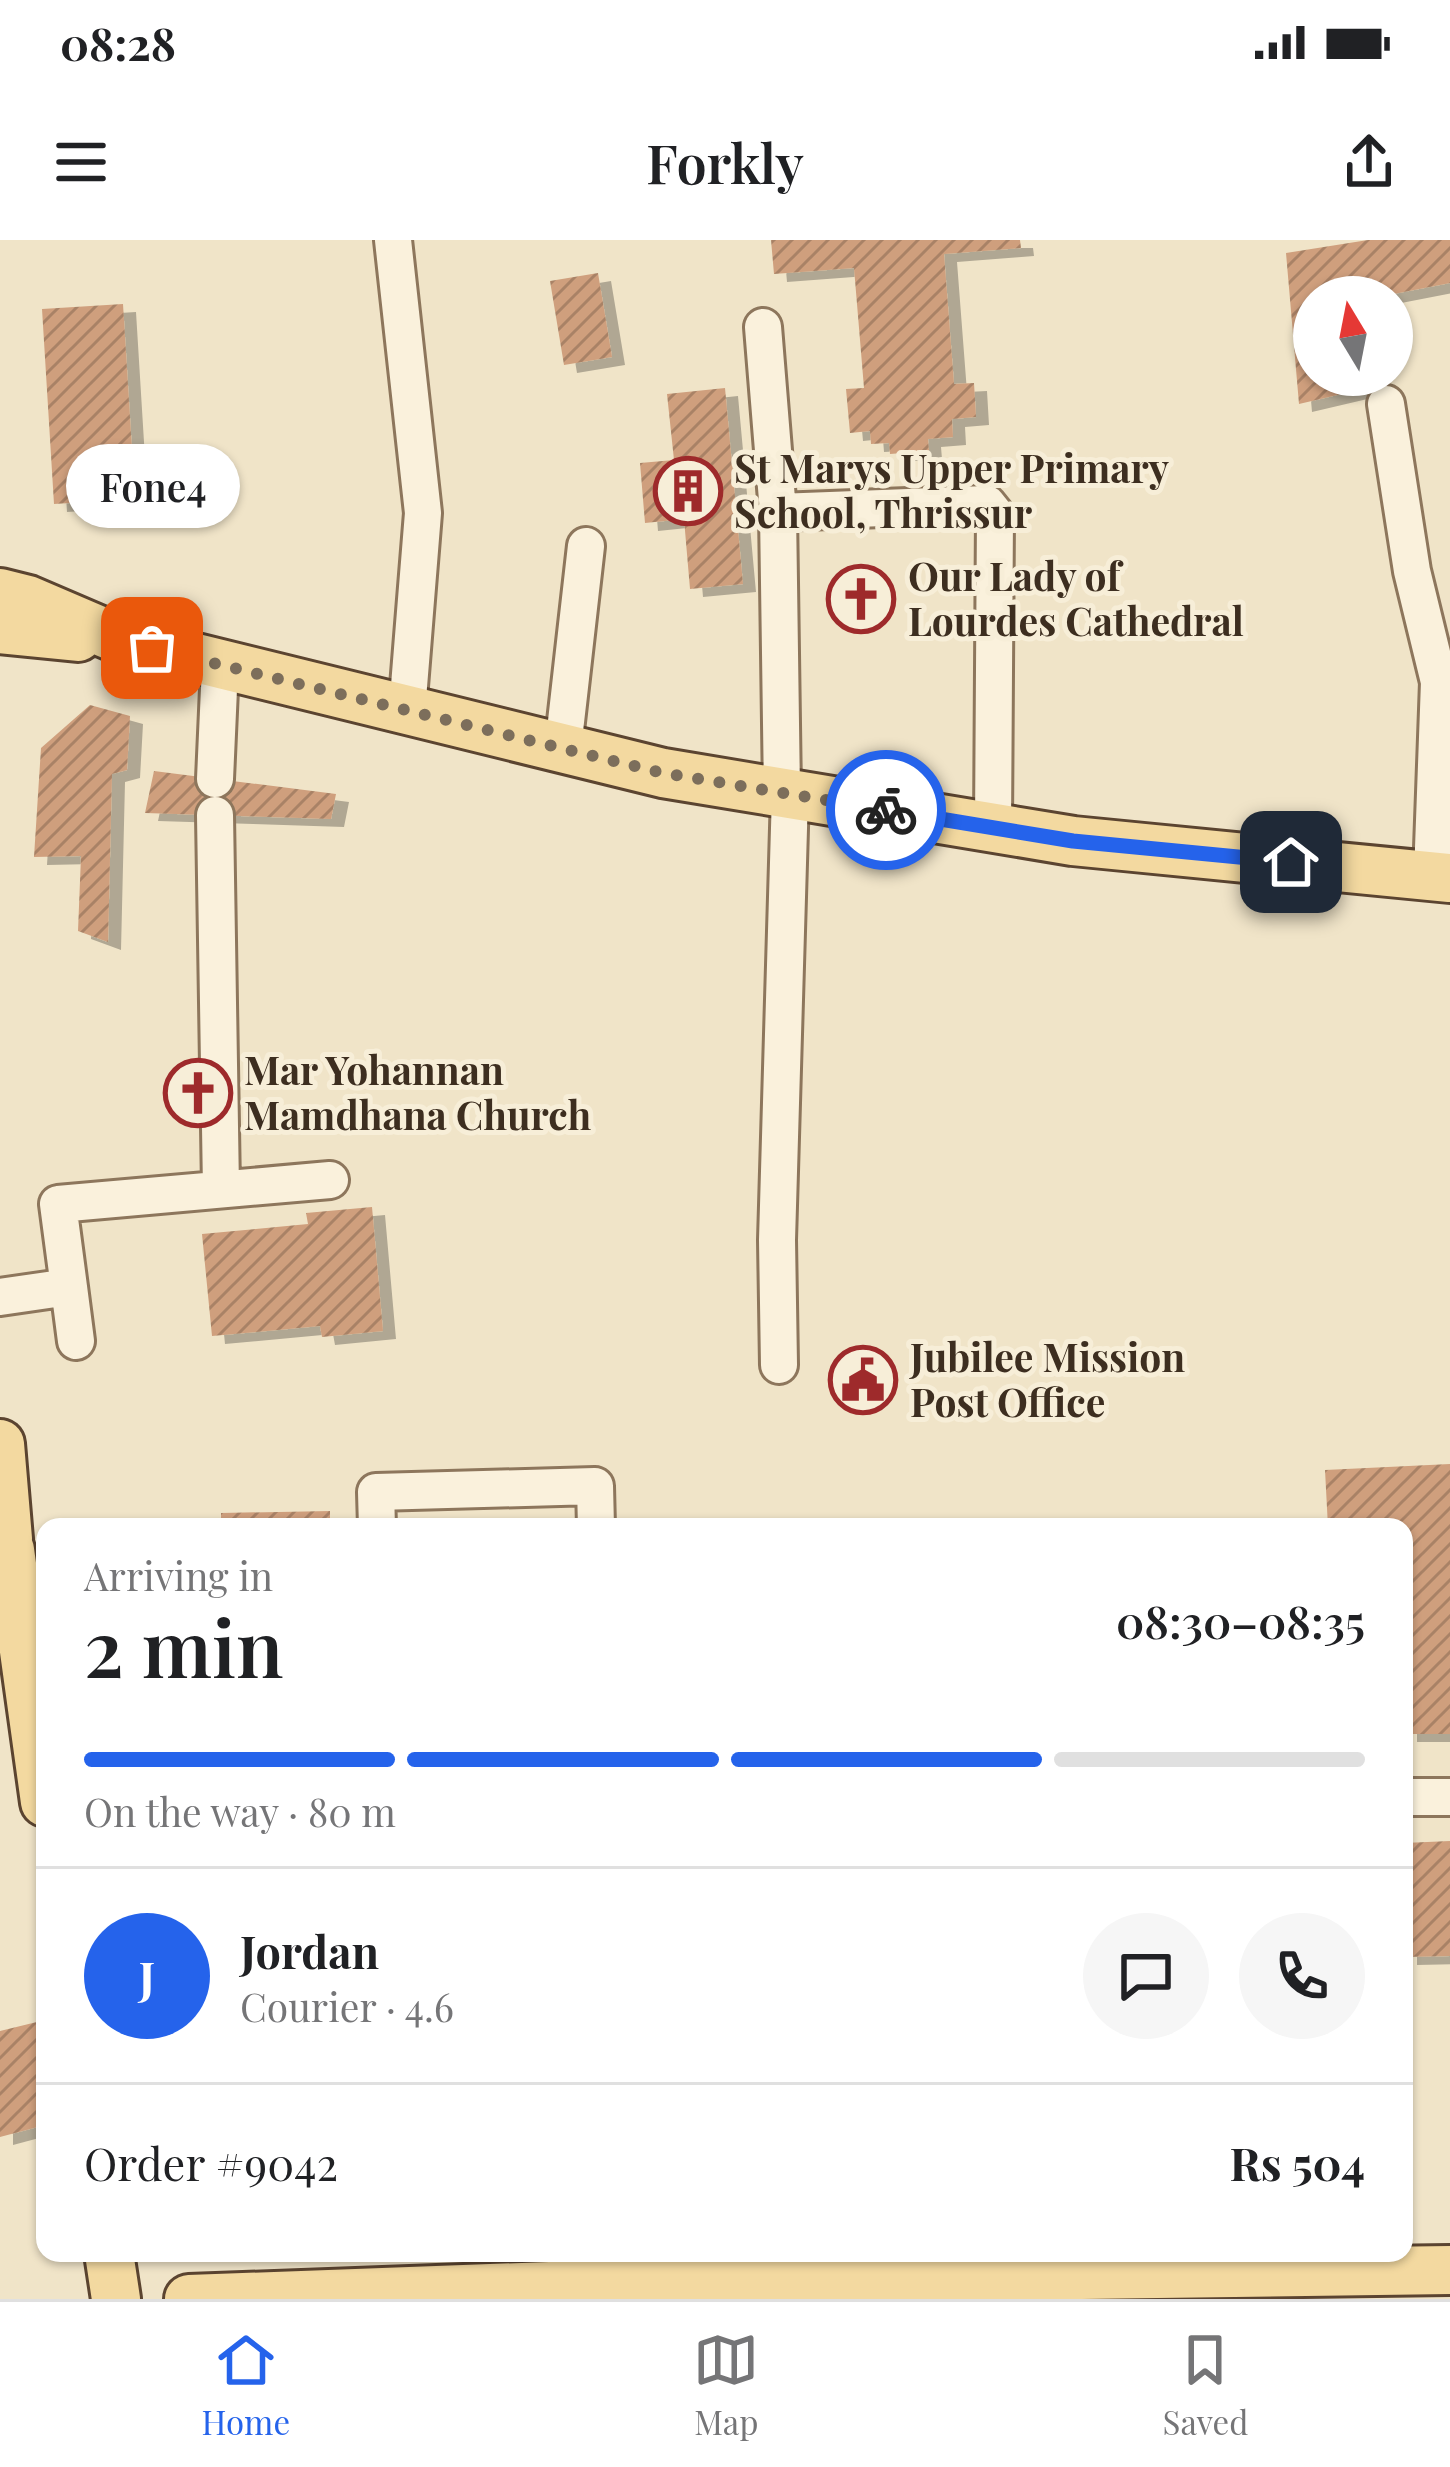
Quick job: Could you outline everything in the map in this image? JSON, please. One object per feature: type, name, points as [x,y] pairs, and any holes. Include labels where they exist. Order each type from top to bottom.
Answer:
[{"type":"main road","points":[[0,593],[119,639],[663,773],[1073,841],[1441,877]]},
{"type":"main road","points":[[0,628],[119,639]]},
{"type":"main road","points":[[0,1444],[4,1552],[36,1738]]},
{"type":"main road","points":[[0,1665],[36,1742]]},
{"type":"main road","points":[[110,2262],[116,2299]]},
{"type":"main road","points":[[189,2299],[355,2296],[622,2268],[715,2289],[1450,2270]]},
{"type":"street","points":[[393,240],[423,513],[407,711]]},
{"type":"street","points":[[764,327],[778,512],[786,794],[778,1365]]},
{"type":"street","points":[[1386,404],[1412,572],[1439,682],[1441,877]]},
{"type":"street","points":[[778,512],[987,504],[995,514],[993,827]]},
{"type":"street","points":[[563,748],[586,546]]},
{"type":"street","points":[[220,666],[215,797],[221,1189]]},
{"type":"street","points":[[76,1341],[58,1204],[329,1180]]},
{"type":"street","points":[[0,1297],[68,1288]]},
{"type":"street","points":[[377,1518],[376,1492],[596,1486],[596,1518]]},
{"type":"street","points":[[1413,1797],[1450,1797]]},
{"type":"building","points":[[771,240],[1020,240],[1021,248],[944,254],[954,384],[974,383],[976,417],[952,419],[953,437],[928,439],[929,451],[890,454],[889,443],[871,444],[870,431],[850,433],[846,389],[864,388],[854,268],[774,274]]},
{"type":"building","points":[[1368,240],[1450,240],[1450,283],[1413,290],[1413,276],[1293,276],[1293,334],[1286,253]]},
{"type":"building","points":[[598,273],[612,357],[564,365],[550,281]]},
{"type":"building","points":[[123,304],[135,499],[54,504],[42,309]]},
{"type":"building","name":"St Marys Upper Primary School, Thrissur","points":[[725,388],[743,584],[690,589],[684,519],[645,523],[640,463],[674,460],[667,394]]},
{"type":"building","points":[[1298,396],[1333,396],[1299,404]]},
{"type":"building","points":[[90,705],[130,716],[127,770],[112,774],[108,942],[78,931],[81,856],[34,857],[41,748]]},
{"type":"building","points":[[154,771],[336,794],[331,819],[145,813]]},
{"type":"building","points":[[372,1207],[383,1331],[322,1337],[320,1326],[212,1336],[202,1234],[308,1224],[306,1213]]},
{"type":"building","points":[[1450,1464],[1450,1734],[1413,1734],[1413,1518],[1328,1518],[1325,1470]]},
{"type":"building","points":[[330,1511],[330,1518],[221,1518],[221,1513]]},
{"type":"building","points":[[1450,1841],[1450,1956],[1413,1957],[1413,1843]]},
{"type":"building","points":[[36,2022],[36,2127],[0,2137],[0,2031]]},
{"type":"way so far","points":[[152,648],[663,773],[886,810]]},
{"type":"place","name":"St Marys Upper Primary School, Thrissur","points":[[688,491]]},
{"type":"place","name":"Our Lady of Lourdes Cathedral","points":[[861,599]]},
{"type":"place","name":"Fone4","points":[[152,648]]},
{"type":"place","name":"Mar Yohannan Mamdhana Church","points":[[198,1093]]},
{"type":"place","name":"Jubilee Mission Post Office","points":[[863,1380]]},
{"type":"route","points":[[886,810],[1073,841],[1291,862]]}]
